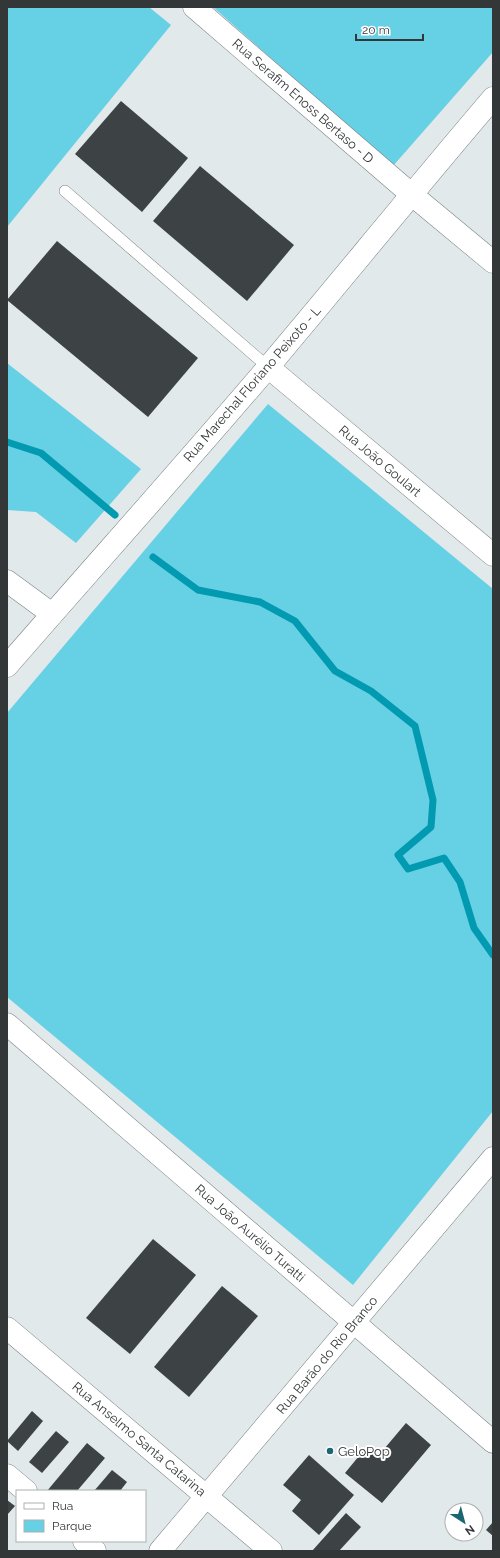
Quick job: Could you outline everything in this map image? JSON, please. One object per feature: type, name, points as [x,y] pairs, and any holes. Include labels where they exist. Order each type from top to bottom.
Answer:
[{"type":"street","name":"Rua Serafim Enoss Bertaso - D","points":[[194,7],[411,194],[493,262]]},
{"type":"street","name":"Rua Marechal Floriano Peixoto - L","points":[[7,666],[268,368],[371,245],[411,194],[493,98]]},
{"type":"street","name":"Rua João Goulart","points":[[268,368],[493,555]]},
{"type":"street","points":[[7,581],[52,614]]},
{"type":"street","name":"Rua João Aurélio Turatti","points":[[7,1024],[493,1442]]},
{"type":"street","name":"Rua Barão do Rio Branco","points":[[160,1551],[493,1158]]},
{"type":"street","name":"Rua Anselmo Santa Catarina","points":[[7,1328],[271,1551]]},
{"type":"street","points":[[7,1475],[25,1490]]},
{"type":"street","points":[[85,1542],[95,1551]]},
{"type":"lane","points":[[65,191],[268,368]]},
{"type":"green space","points":[[7,7],[149,7],[171,25],[7,227]]},
{"type":"green space","points":[[213,7],[493,7],[493,52],[393,166]]},
{"type":"green space","points":[[7,363],[141,469],[76,543],[36,512],[7,510]]},
{"type":"green space","points":[[268,404],[493,589],[493,1111],[353,1285],[7,997],[7,713]]},
{"type":"building","points":[[121,101],[188,158],[142,212],[75,154]]},
{"type":"building","points":[[200,166],[294,245],[247,301],[153,221]]},
{"type":"building","points":[[57,241],[198,358],[148,417],[7,300]]},
{"type":"building","points":[[153,1239],[196,1275],[130,1354],[86,1318]]},
{"type":"building","points":[[222,1286],[258,1316],[189,1397],[154,1367]]},
{"type":"building","points":[[32,1411],[43,1421],[18,1451],[7,1441]]},
{"type":"building","points":[[406,1423],[431,1445],[382,1503],[345,1473],[368,1445],[379,1455]]},
{"type":"building","points":[[56,1431],[69,1442],[42,1473],[29,1462]]},
{"type":"building","points":[[87,1443],[105,1458],[78,1490],[48,1490]]},
{"type":"building","points":[[309,1455],[354,1495],[319,1535],[292,1511],[301,1500],[283,1485]]},
{"type":"building","points":[[112,1470],[127,1482],[121,1490],[95,1490]]},
{"type":"building","points":[[7,1500],[15,1506],[7,1515]]},
{"type":"building","points":[[346,1513],[361,1527],[339,1551],[312,1551]]},
{"type":"building","points":[[493,1522],[493,1536],[486,1530]]},
{"type":"waterway","points":[[7,442],[41,453],[115,515]]},
{"type":"waterway","points":[[153,557],[198,590],[260,602],[295,621],[335,671],[371,691],[415,726],[433,800],[431,827],[398,855],[408,869],[444,858],[460,882],[474,928],[493,955]]},
{"type":"place","name":"GeloPop","points":[[330,1451]]}]
